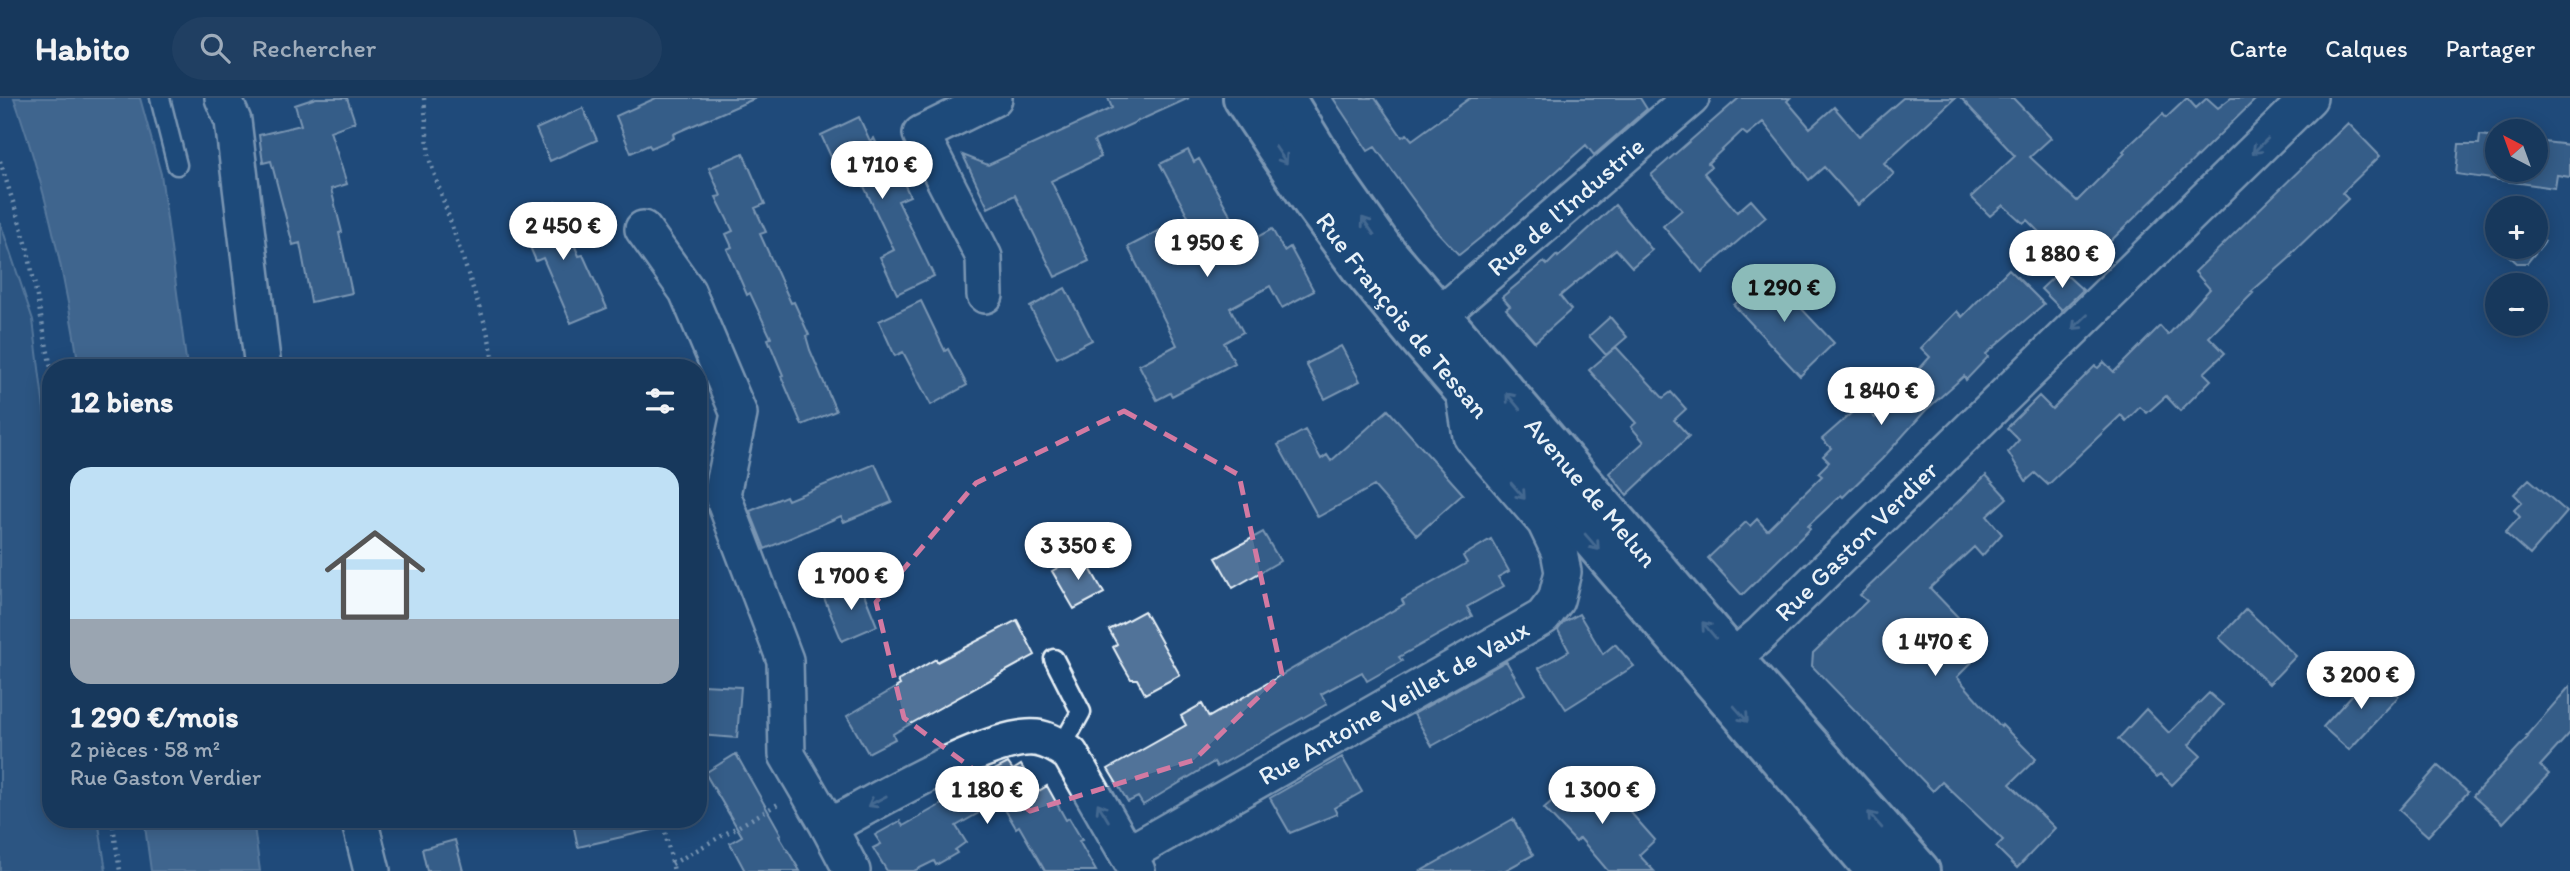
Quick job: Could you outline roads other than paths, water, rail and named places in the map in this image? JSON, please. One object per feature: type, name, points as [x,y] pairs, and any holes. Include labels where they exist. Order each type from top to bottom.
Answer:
[{"type":"main road","name":"Rue François de Tessan","points":[[1243,98],[1313,204],[1360,267],[1464,392],[1876,871]]},
{"type":"main road","name":"Avenue de Melun","points":[[1284,98],[1337,183],[1382,247],[1733,658],[1920,871]]},
{"type":"street","points":[[223,98],[233,121],[262,359]]},
{"type":"street","points":[[985,295],[984,257],[921,134],[994,98]]},
{"type":"street","name":"Rue de l'Industrie","points":[[1440,315],[1691,98]]},
{"type":"street","name":"Rue Gaston Verdier","points":[[1733,658],[1761,634],[2309,98]]},
{"type":"street","points":[[643,229],[687,291],[739,414],[722,494],[785,660],[787,755],[852,871]]},
{"type":"street","name":"Rue Antoine Veillet de Vaux","points":[[1133,863],[1543,617],[1556,600],[1563,572],[1559,551],[1545,522],[1471,436],[1464,392]]},
{"type":"street","points":[[829,827],[968,756],[1002,743],[1036,738],[1070,754],[1133,863]]},
{"type":"street","points":[[361,828],[372,871]]},
{"type":"lane","points":[[160,98],[177,165]]},
{"type":"lane","points":[[1054,659],[1081,712],[1062,748]]}]
